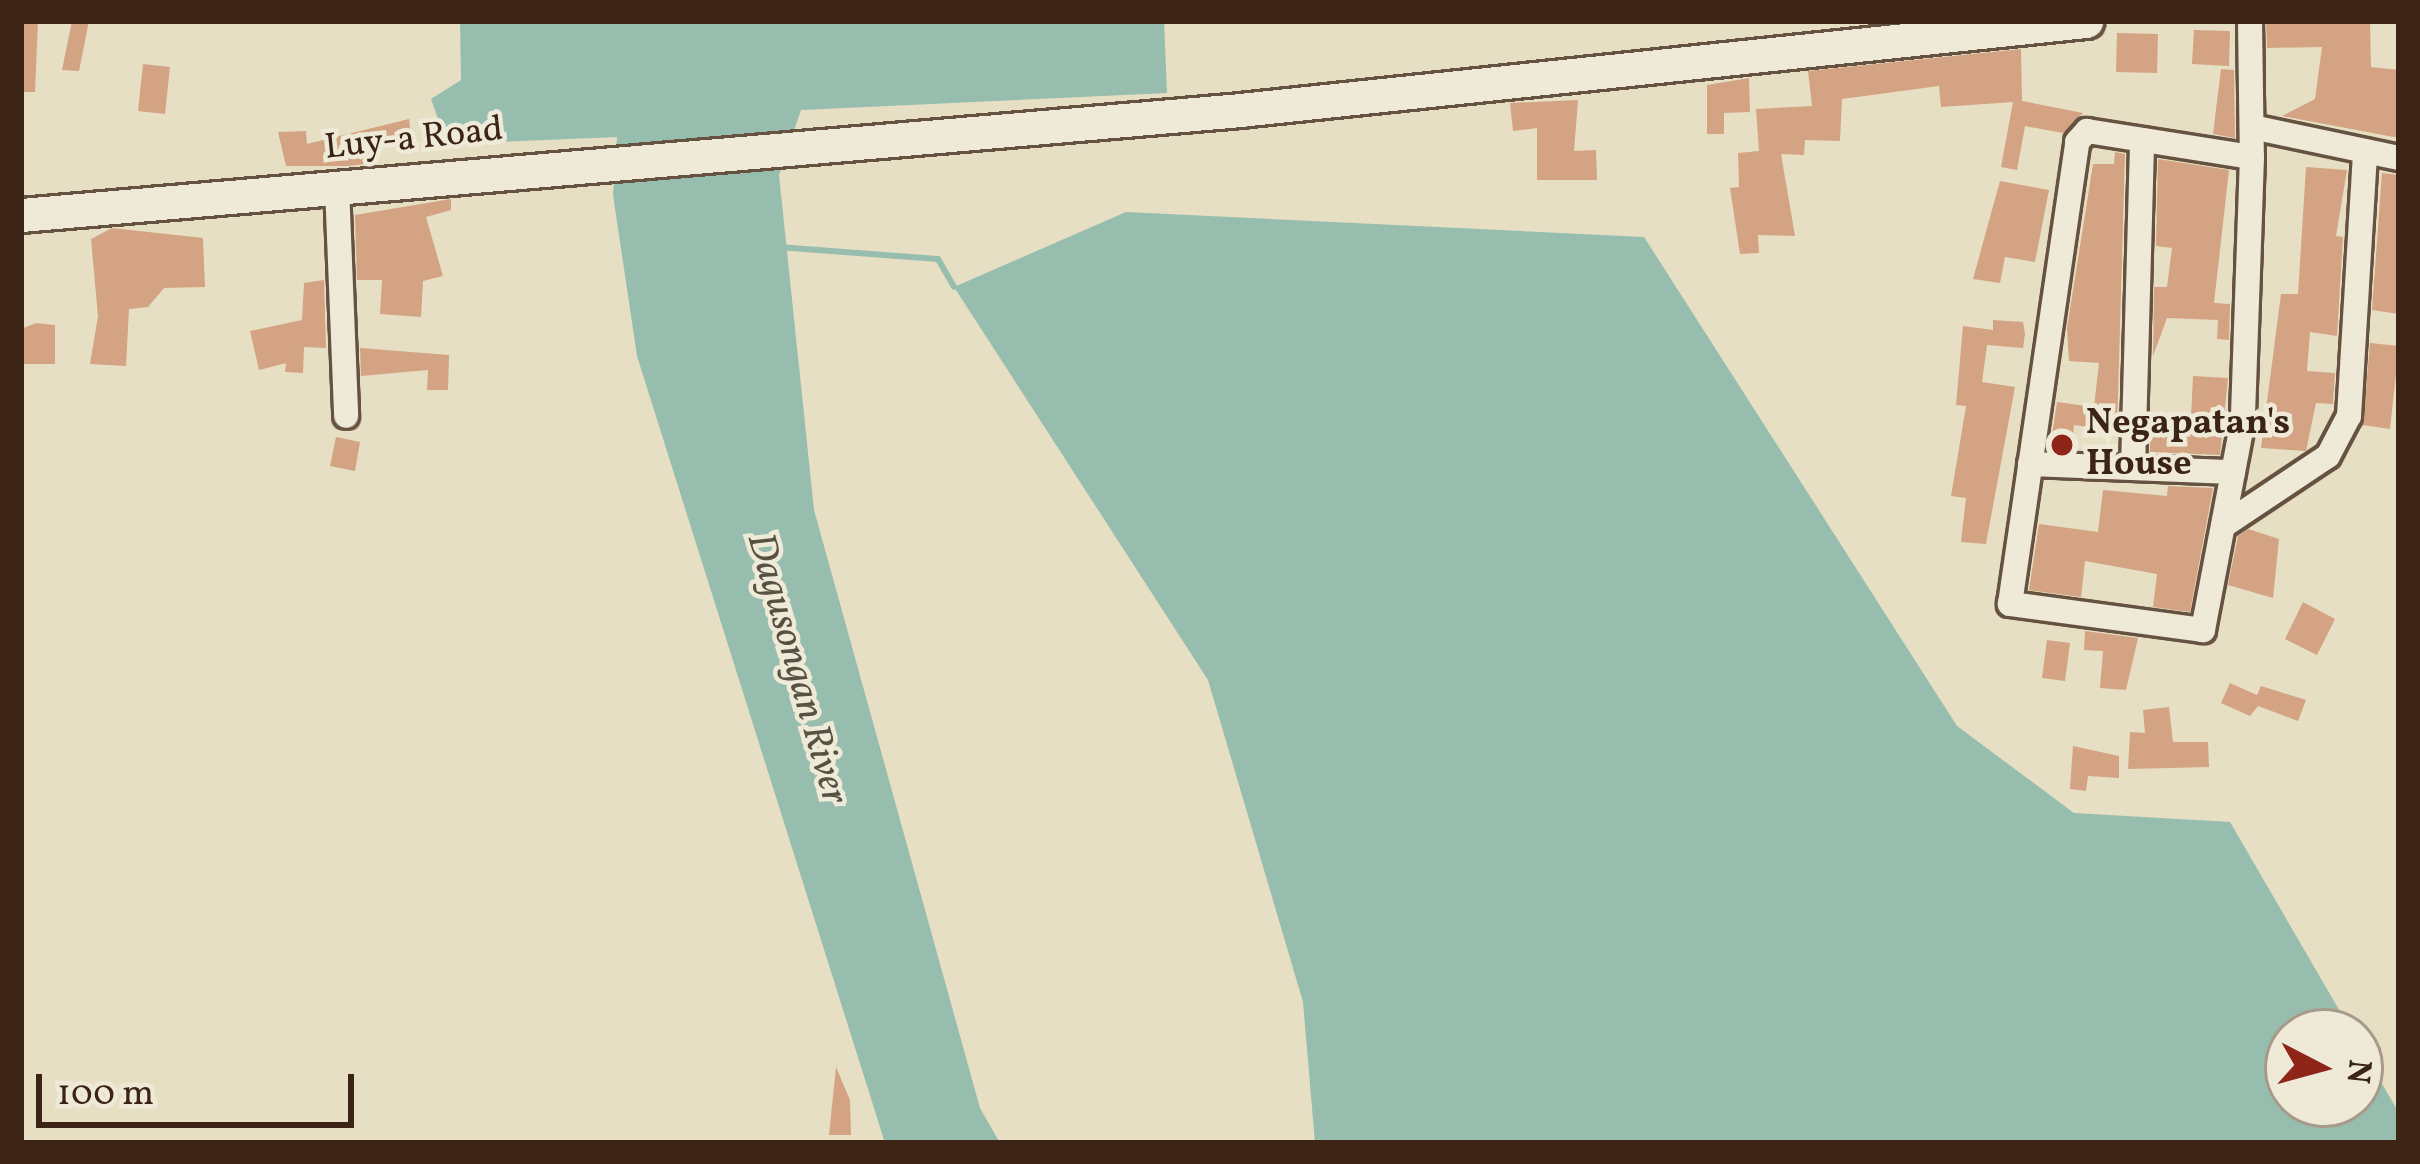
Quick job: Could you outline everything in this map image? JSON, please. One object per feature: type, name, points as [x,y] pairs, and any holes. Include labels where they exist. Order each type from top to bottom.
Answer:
[{"type":"main road","name":"Luy-a Road","points":[[21,215],[592,161],[1240,110],[1994,26],[2086,21]]},
{"type":"street","points":[[2250,21],[2252,157],[2233,472],[2203,630],[2010,604],[2077,142],[2087,131],[2252,157]]},
{"type":"street","points":[[2252,127],[2399,158]]},
{"type":"street","points":[[2133,468],[2142,140]]},
{"type":"street","points":[[2223,526],[2328,456],[2349,416],[2365,151]]},
{"type":"street","points":[[337,187],[346,416]]},
{"type":"street","points":[[2030,464],[2233,472]]},
{"type":"water","name":"Dagusongan River","points":[[460,21],[1164,21],[1167,93],[801,110],[779,175],[814,510],[980,1108],[1000,1143],[885,1143],[637,356],[613,195],[617,137],[447,144],[431,99],[461,80]]},
{"type":"water","points":[[1126,212],[1644,237],[1957,726],[2074,813],[2230,822],[2338,1008],[2264,1008],[2264,1128],[2384,1128],[2384,1087],[2399,1113],[2399,1143],[1315,1143],[1303,1002],[1208,680],[954,287]]},
{"type":"building","points":[[21,21],[38,21],[35,92],[21,92]]},
{"type":"building","points":[[72,21],[89,21],[79,71],[62,70]]},
{"type":"building","points":[[2266,21],[2370,21],[2371,67],[2399,70],[2399,138],[2282,116],[2315,99],[2322,47],[2267,48]]},
{"type":"building","points":[[2194,30],[2230,31],[2229,66],[2192,64]]},
{"type":"building","points":[[2117,33],[2158,34],[2157,73],[2116,72]]},
{"type":"building","points":[[2021,49],[2022,101],[2083,113],[2063,133],[2025,126],[2017,170],[2001,167],[2013,102],[1941,107],[1939,86],[1842,99],[1840,141],[1805,140],[1804,155],[1781,154],[1795,236],[1758,235],[1759,253],[1740,254],[1730,188],[1739,187],[1738,153],[1759,151],[1756,109],[1812,106],[1808,71]]},
{"type":"building","points":[[143,64],[170,67],[165,114],[138,111]]},
{"type":"building","points":[[2221,69],[2234,70],[2235,138],[2213,134]]},
{"type":"building","points":[[1749,78],[1750,112],[1724,113],[1724,134],[1707,134],[1707,85]]},
{"type":"building","points":[[1578,100],[1574,151],[1596,150],[1597,180],[1537,180],[1537,128],[1513,131],[1510,103]]},
{"type":"building","points":[[409,119],[411,139],[372,142],[375,163],[286,166],[278,132],[306,131],[307,144]]},
{"type":"building","points":[[2115,152],[2125,154],[2117,431],[2074,425],[2072,449],[2050,448],[2057,402],[2094,407],[2099,363],[2069,361],[2067,328],[2093,164],[2114,164]]},
{"type":"building","points":[[2158,159],[2229,170],[2214,303],[2230,304],[2229,340],[2217,339],[2218,320],[2167,318],[2153,356],[2154,287],[2167,287],[2172,248],[2156,246]]},
{"type":"building","points":[[2306,167],[2347,170],[2336,236],[2343,237],[2337,336],[2310,332],[2307,371],[2335,373],[2333,404],[2316,403],[2306,451],[2261,448],[2281,294],[2298,294]]},
{"type":"building","points":[[2382,173],[2399,175],[2399,314],[2372,310]]},
{"type":"building","points":[[2000,181],[2049,190],[2035,262],[2005,257],[2000,283],[1973,279]]},
{"type":"building","points":[[451,199],[451,210],[426,217],[443,276],[423,281],[421,317],[380,314],[382,280],[357,280],[355,215]]},
{"type":"building","points":[[112,228],[203,238],[205,287],[164,288],[148,307],[129,309],[126,366],[90,364],[98,316],[91,239]]},
{"type":"building","points":[[324,280],[326,348],[304,347],[303,373],[285,372],[286,363],[259,370],[250,331],[302,320],[304,283]]},
{"type":"building","points":[[1993,320],[2023,322],[2023,348],[1987,345],[1982,382],[2015,387],[1986,544],[1961,542],[1966,498],[1951,496],[1966,406],[1956,405],[1963,326],[1993,330]]},
{"type":"building","points":[[36,323],[55,325],[55,364],[21,364],[21,329]]},
{"type":"building","points":[[2370,343],[2399,346],[2390,429],[2363,425]]},
{"type":"building","points":[[360,348],[449,355],[448,390],[427,390],[428,370],[361,376]]},
{"type":"building","points":[[2193,376],[2228,378],[2220,455],[2150,452],[2150,433],[2190,437]]},
{"type":"building","points":[[336,437],[360,442],[355,471],[330,466]]},
{"type":"building","points":[[2168,486],[2213,488],[2190,612],[2153,607],[2157,574],[2085,561],[2081,597],[2029,590],[2039,524],[2098,532],[2103,490],[2167,496]]},
{"type":"building","points":[[2248,529],[2279,539],[2273,598],[2228,585],[2238,536]]},
{"type":"building","points":[[2303,602],[2335,619],[2317,655],[2285,639]]},
{"type":"building","points":[[2085,631],[2138,638],[2126,690],[2100,688],[2103,651],[2084,650]]},
{"type":"building","points":[[2047,640],[2070,643],[2065,681],[2042,678]]},
{"type":"building","points":[[2230,683],[2257,695],[2261,686],[2306,700],[2298,721],[2258,706],[2250,716],[2221,703]]},
{"type":"building","points":[[2169,707],[2173,742],[2208,742],[2209,767],[2128,769],[2130,732],[2145,733],[2143,710]]},
{"type":"building","points":[[2073,746],[2119,756],[2119,778],[2088,776],[2086,791],[2070,789]]},
{"type":"building","points":[[836,1067],[850,1100],[851,1135],[829,1135]]},
{"type":"waterway","points":[[778,247],[938,259],[954,287]]},
{"type":"place","name":"Negapatan's House","points":[[2062,445]]}]
